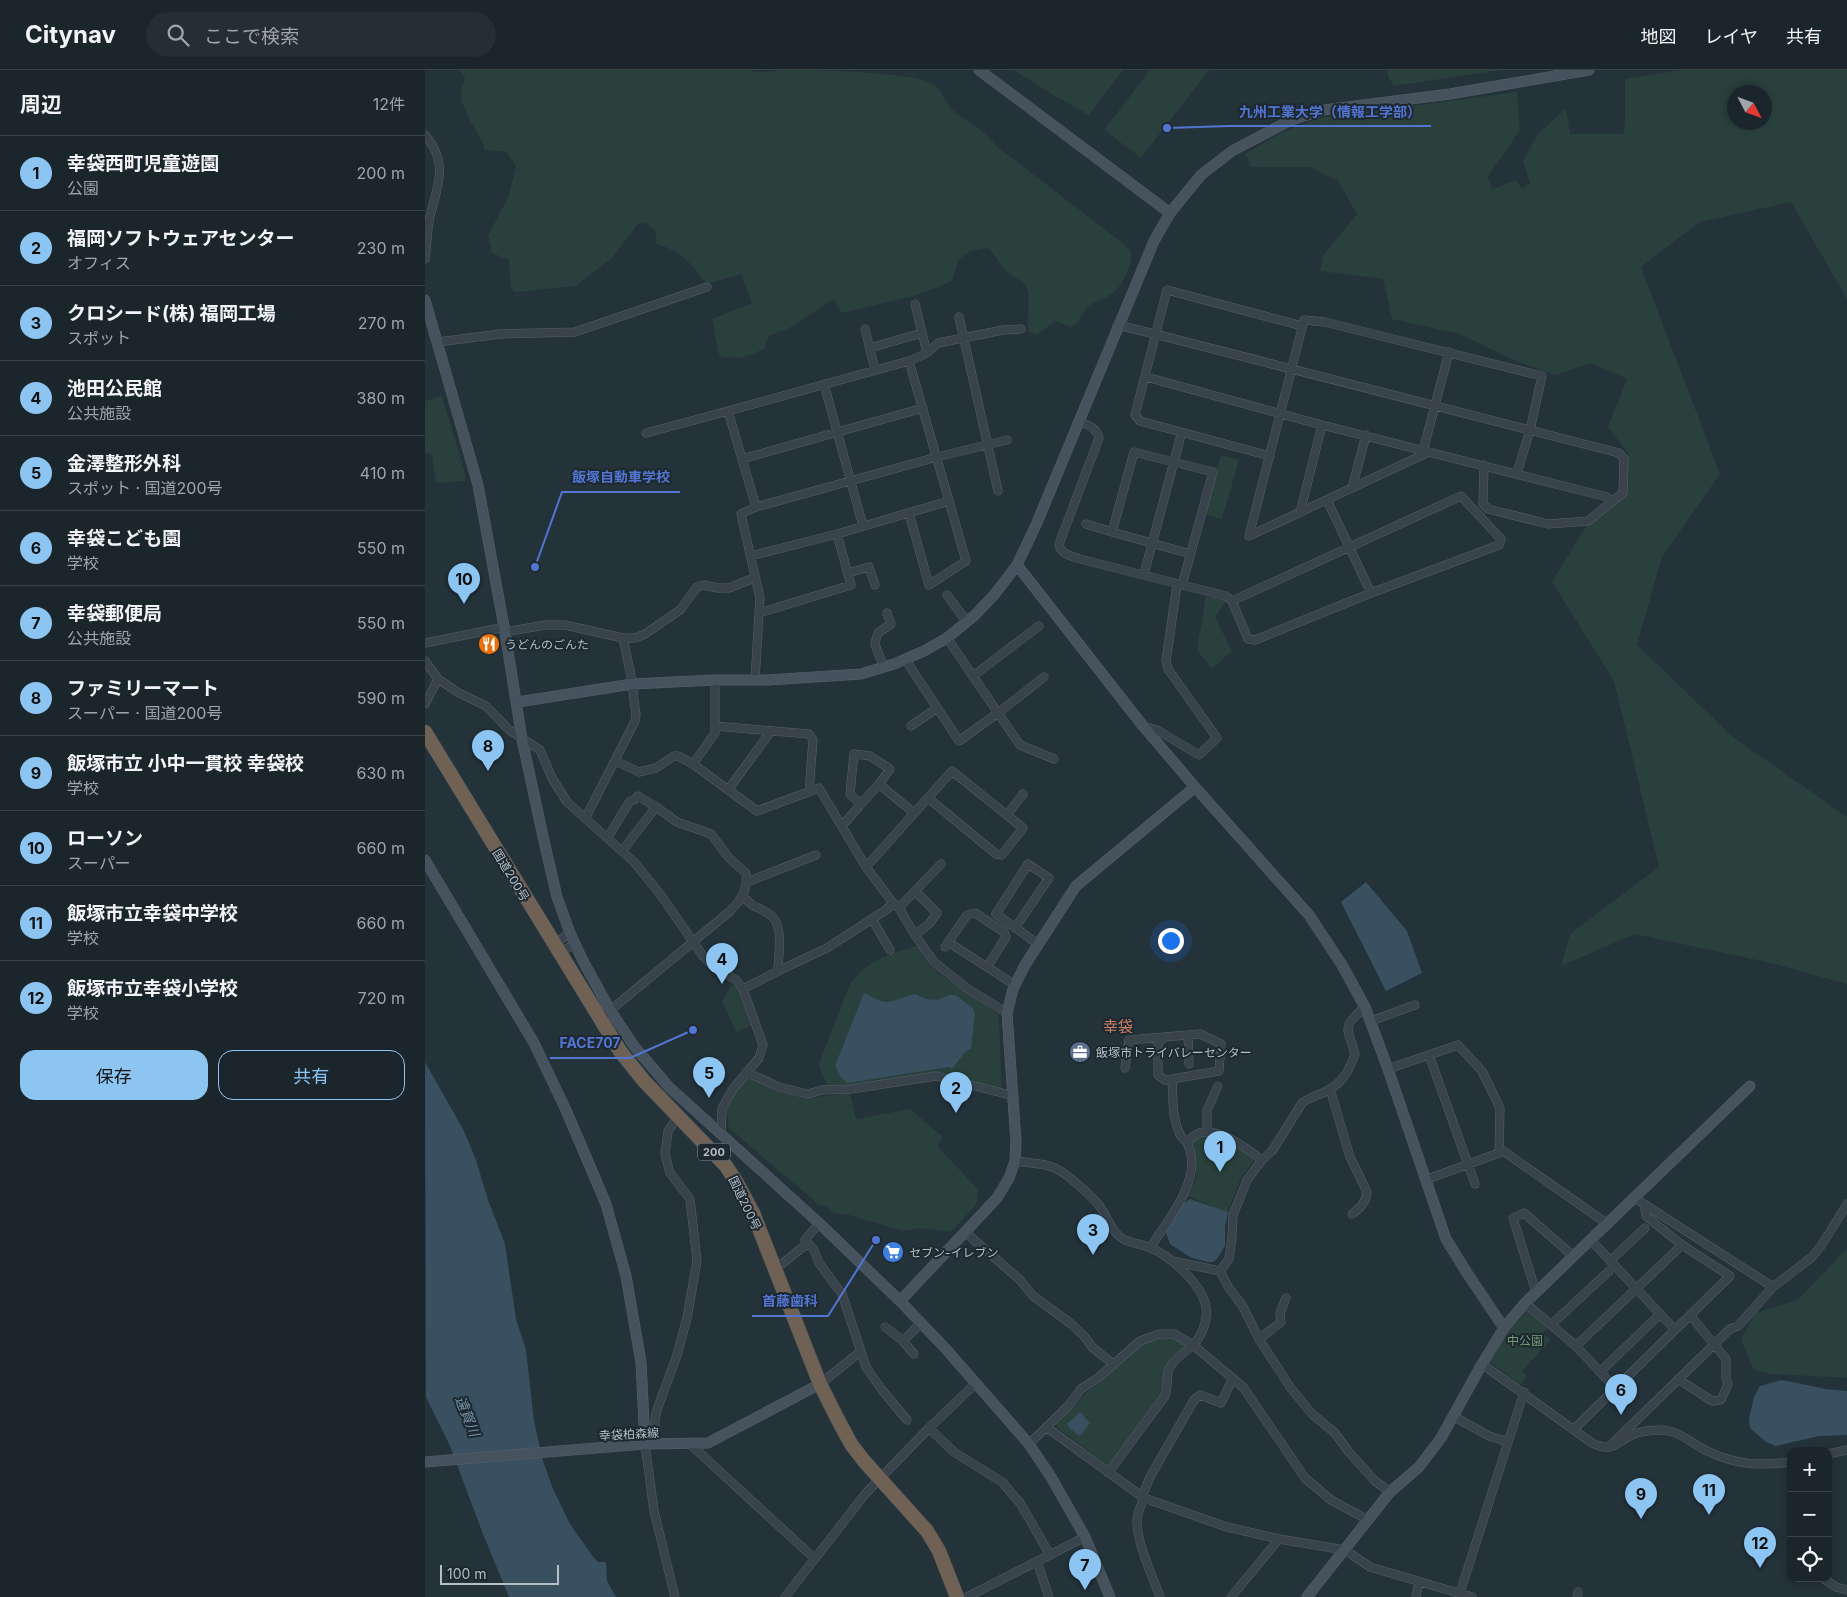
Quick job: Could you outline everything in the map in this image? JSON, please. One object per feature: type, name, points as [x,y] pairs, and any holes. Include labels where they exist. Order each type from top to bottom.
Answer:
[{"type":"highway","name":"国道200号","points":[[425,732],[557,948],[605,1014],[620,1051],[677,1118],[726,1166],[753,1213],[820,1384],[851,1444],[879,1479],[927,1531],[939,1551],[957,1597]]},
{"type":"street","points":[[979,70],[1170,213]]},
{"type":"street","points":[[1544,77],[1554,70]]},
{"type":"street","points":[[517,702],[632,684],[861,674],[905,659],[947,638],[994,596],[1017,565],[1036,525],[1117,326],[1154,241],[1170,213],[1201,175],[1232,150],[1291,120],[1324,110],[1450,94],[1589,70]]},
{"type":"street","points":[[425,136],[436,152],[440,166],[440,178],[430,218],[425,259]]},
{"type":"street","points":[[438,342],[500,334],[575,332],[707,287]]},
{"type":"street","points":[[1270,456],[1140,422],[1135,415],[1167,290],[1302,326]]},
{"type":"street","points":[[425,300],[478,485],[505,629],[522,739],[557,897],[570,933],[605,1014],[669,1087],[819,1223],[901,1301],[1029,1444],[1051,1476],[1085,1538],[1110,1597]]},
{"type":"street","points":[[915,304],[927,353]]},
{"type":"street","points":[[959,317],[998,492]]},
{"type":"street","points":[[1426,452],[1249,536],[1303,320],[1325,322],[1542,376],[1517,473]]},
{"type":"street","points":[[1117,326],[1155,334],[1619,453],[1624,459],[1623,493],[1588,521],[1548,524],[1488,508],[1483,504],[1484,465]]},
{"type":"street","points":[[865,329],[875,370]]},
{"type":"street","points":[[646,433],[909,361],[927,353],[939,342],[1003,330],[1021,329]]},
{"type":"street","points":[[869,348],[922,333]]},
{"type":"street","points":[[1426,452],[1435,405],[1449,352]]},
{"type":"street","points":[[909,361],[967,561],[929,586],[909,513]]},
{"type":"street","points":[[1146,378],[1426,452],[1517,473],[1607,497],[1612,502]]},
{"type":"street","points":[[824,384],[863,526]]},
{"type":"street","points":[[742,459],[923,408]]},
{"type":"street","points":[[729,410],[756,507]]},
{"type":"street","points":[[1078,421],[1092,427],[1097,432],[1099,438],[1059,544],[1063,553],[1226,596],[1232,601],[1248,639],[1255,640],[1371,593],[1499,545],[1501,539],[1461,496],[1232,601]]},
{"type":"street","points":[[1300,513],[1322,425]]},
{"type":"street","points":[[1352,488],[1366,435]]},
{"type":"street","points":[[1144,574],[1180,439]]},
{"type":"street","points":[[755,680],[760,598],[741,514],[756,507],[937,456],[1007,440]]},
{"type":"street","points":[[1112,532],[1134,452],[1213,472],[1191,554],[1179,585],[1166,661],[1168,669],[1217,738],[1199,755],[1157,730],[1143,726]]},
{"type":"street","points":[[1327,500],[1371,593]]},
{"type":"street","points":[[751,556],[837,534],[949,501]]},
{"type":"street","points":[[1086,524],[1191,554]]},
{"type":"street","points":[[759,613],[851,585],[837,534]]},
{"type":"street","points":[[1017,565],[1143,726],[1195,788],[1309,915],[1342,965],[1371,1021],[1446,1239],[1504,1328]]},
{"type":"street","points":[[848,572],[869,567],[875,585]]},
{"type":"street","points":[[425,642],[505,629],[545,625],[565,625],[623,638],[635,638],[645,634],[680,610],[697,588],[704,586],[729,588],[754,578]]},
{"type":"street","points":[[947,595],[967,622]]},
{"type":"street","points":[[885,667],[875,643],[878,633],[891,624],[887,613]]},
{"type":"street","points":[[973,676],[1039,626]]},
{"type":"street","points":[[586,817],[635,721],[632,684],[623,638]]},
{"type":"street","points":[[947,638],[1020,745],[1054,759]]},
{"type":"street","points":[[905,659],[959,740],[998,713],[1044,677]]},
{"type":"street","points":[[425,661],[438,680],[486,706],[508,729],[540,750],[552,778],[567,802],[586,817],[634,862],[703,956],[713,966],[736,980],[743,989],[763,1045],[759,1058],[733,1089],[723,1108],[721,1135]]},
{"type":"street","points":[[425,704],[438,680]]},
{"type":"street","points":[[693,764],[715,733],[715,680]]},
{"type":"street","points":[[911,726],[937,708]]},
{"type":"street","points":[[715,726],[809,734],[813,740],[809,792]]},
{"type":"street","points":[[728,790],[771,731]]},
{"type":"street","points":[[842,826],[879,784],[890,769],[870,756],[854,754],[850,794],[861,804]]},
{"type":"street","points":[[615,761],[639,772],[656,768],[674,756],[678,756],[693,764],[757,811],[819,788],[866,866],[934,962],[967,989],[1007,1013]]},
{"type":"street","points":[[866,866],[952,771],[1023,828],[1002,855],[996,854],[928,798]]},
{"type":"street","points":[[879,784],[914,813]]},
{"type":"street","points":[[901,1301],[997,1198],[1009,1178],[1015,1161],[1014,1096],[1007,1013],[1015,985],[1025,965],[1076,886],[1195,788]]},
{"type":"street","points":[[1007,815],[1023,794]]},
{"type":"street","points":[[605,1014],[729,912],[743,896],[747,882],[747,872],[729,858],[711,834],[677,822],[638,796],[630,802],[608,838]]},
{"type":"street","points":[[622,850],[656,807]]},
{"type":"street","points":[[747,882],[816,855]]},
{"type":"street","points":[[425,860],[534,1043],[566,1110],[606,1204],[625,1276],[641,1362],[646,1444],[654,1511],[675,1597]]},
{"type":"street","points":[[743,989],[827,948],[896,906],[941,864]]},
{"type":"street","points":[[1015,928],[1049,878],[1029,864],[996,914],[1015,928],[1038,944]]},
{"type":"street","points":[[915,890],[937,913],[929,924],[915,935]]},
{"type":"street","points":[[743,896],[752,907],[770,914],[776,922],[779,933],[778,971]]},
{"type":"street","points":[[987,967],[1006,937],[1004,932],[975,913],[967,915],[947,945],[1015,985]]},
{"type":"street","points":[[872,919],[890,950]]},
{"type":"street","points":[[557,948],[570,933]]},
{"type":"street","points":[[557,948],[575,944]]},
{"type":"street","points":[[1371,1021],[1415,1005]]},
{"type":"street","points":[[1220,1271],[1229,1259],[1233,1215],[1247,1180],[1261,1160],[1272,1151],[1302,1103],[1343,1080],[1355,1054],[1347,1030],[1348,1026],[1350,1020],[1365,1007]]},
{"type":"street","points":[[1125,1068],[1129,1040],[1164,1037],[1200,1034],[1221,1044],[1219,1071],[1165,1080],[1158,1075],[1159,1043],[1164,1037]]},
{"type":"street","points":[[1188,1035],[1189,1064]]},
{"type":"street","points":[[1388,1069],[1458,1045],[1482,1071],[1500,1108],[1499,1153],[1425,1180]]},
{"type":"street","points":[[1429,1055],[1475,1184]]},
{"type":"street","points":[[746,1072],[779,1087],[808,1094],[822,1090],[851,1089],[936,1076],[1014,1096]]},
{"type":"street","points":[[1149,1248],[1175,1209],[1190,1180],[1192,1169],[1187,1142],[1181,1138],[1175,1120],[1172,1079]]},
{"type":"street","points":[[1207,1132],[1207,1110],[1218,1086]]},
{"type":"street","points":[[1307,1597],[1390,1492],[1419,1467],[1441,1438],[1504,1328],[1525,1303],[1750,1086]]},
{"type":"street","points":[[1330,1089],[1350,1157],[1367,1192],[1366,1199],[1352,1214]]},
{"type":"street","points":[[646,1444],[677,1355],[687,1318],[697,1261],[690,1199],[671,1173],[665,1154],[668,1131],[677,1118]]},
{"type":"street","points":[[1187,1142],[1197,1133],[1207,1132],[1225,1137],[1245,1147],[1261,1160]]},
{"type":"street","points":[[1499,1148],[1607,1223]]},
{"type":"street","points":[[726,1166],[740,1153]]},
{"type":"street","points":[[1015,1161],[1054,1167],[1096,1200],[1113,1230],[1122,1238],[1149,1248],[1170,1260],[1190,1278],[1204,1297],[1206,1309],[1205,1322],[1193,1345],[1181,1354],[1170,1367],[1167,1374],[1165,1396],[1108,1473]]},
{"type":"street","points":[[1633,1197],[1773,1286]]},
{"type":"street","points":[[1574,1429],[1731,1276],[1682,1245],[1646,1216],[1644,1204]]},
{"type":"street","points":[[1609,1447],[1730,1329],[1738,1326],[1773,1286],[1812,1257],[1847,1204]]},
{"type":"street","points":[[1537,1292],[1513,1218],[1524,1213],[1573,1256]]},
{"type":"street","points":[[819,1223],[805,1240],[814,1250],[819,1263],[842,1294],[866,1367],[907,1420]]},
{"type":"street","points":[[1610,1261],[1645,1228]]},
{"type":"street","points":[[965,1232],[1020,1280],[1033,1296],[1070,1324],[1113,1364]]},
{"type":"street","points":[[1590,1240],[1675,1330]]},
{"type":"street","points":[[773,1267],[783,1262],[808,1243]]},
{"type":"street","points":[[1576,1346],[1682,1245]]},
{"type":"street","points":[[1170,1260],[1220,1271],[1229,1288],[1242,1305],[1259,1339],[1290,1387],[1312,1414],[1335,1433],[1348,1451],[1375,1481],[1390,1492]]},
{"type":"street","points":[[1551,1326],[1609,1271]]},
{"type":"street","points":[[1259,1339],[1281,1322],[1280,1313],[1286,1298]]},
{"type":"street","points":[[1525,1303],[1576,1346],[1615,1388]]},
{"type":"street","points":[[1600,1372],[1660,1314]]},
{"type":"street","points":[[1679,1379],[1712,1401],[1721,1400],[1728,1384],[1726,1378],[1727,1359],[1690,1315]]},
{"type":"street","points":[[903,1341],[921,1323]]},
{"type":"street","points":[[885,1326],[903,1341],[914,1354]]},
{"type":"street","points":[[1029,1444],[1068,1406],[1081,1390],[1140,1341],[1159,1334],[1174,1334],[1193,1345],[1243,1387],[1305,1478],[1331,1500],[1368,1520]]},
{"type":"street","points":[[820,1384],[860,1352]]},
{"type":"street","points":[[1482,1364],[1524,1392],[1592,1443],[1601,1447],[1617,1445],[1633,1434],[1665,1430],[1689,1439],[1703,1449],[1739,1463],[1759,1465],[1787,1462]]},
{"type":"street","points":[[1160,1597],[1142,1546],[1137,1521],[1150,1477],[1194,1400],[1200,1396],[1221,1403],[1233,1378]]},
{"type":"street","name":"幸袋柏森線","points":[[425,1462],[646,1444],[708,1444],[820,1384]]},
{"type":"street","points":[[785,1597],[879,1479],[975,1384]]},
{"type":"street","points":[[1460,1593],[1524,1392]]},
{"type":"street","points":[[1453,1416],[1489,1436],[1508,1442]]},
{"type":"street","points":[[1046,1427],[1143,1498],[1227,1527],[1279,1539],[1345,1550],[1370,1568],[1472,1597]]},
{"type":"street","points":[[929,1428],[955,1452],[1002,1482],[1020,1503],[1051,1555]]},
{"type":"street","points":[[691,1445],[815,1559]]},
{"type":"street","points":[[1832,1453],[1847,1450]]},
{"type":"street","points":[[967,1597],[1085,1538]]},
{"type":"street","points":[[1231,1597],[1279,1539]]},
{"type":"street","points":[[1037,1562],[1049,1597]]},
{"type":"street","points":[[1416,1597],[1419,1582]]},
{"type":"street","points":[[1828,1582],[1836,1587],[1847,1590]]},
{"type":"green space","points":[[459,70],[749,70],[763,72],[813,70],[880,74],[922,80],[931,83],[939,89],[951,108],[982,132],[996,146],[1125,245],[1131,255],[1130,266],[1117,289],[1090,305],[1077,323],[1070,327],[1055,321],[1037,335],[1029,332],[1029,299],[1025,286],[1004,269],[987,248],[970,251],[959,259],[953,279],[948,283],[914,296],[841,313],[834,299],[791,327],[769,336],[764,349],[742,358],[722,357],[719,354],[712,319],[752,303],[741,274],[707,284],[680,254],[656,244],[656,231],[646,223],[638,224],[612,258],[576,286],[516,292],[511,289],[509,260],[492,253],[488,236],[509,195],[516,166],[506,152],[485,150],[462,103],[461,94],[465,77]]},
{"type":"green space","points":[[1013,70],[1123,70],[1089,115]]},
{"type":"green space","points":[[1150,70],[1209,70],[1141,158],[1104,130]]},
{"type":"green space","points":[[1388,70],[1502,70],[1394,86],[1388,77]]},
{"type":"green space","points":[[1682,70],[1847,70],[1847,299],[1791,202],[1700,222],[1641,267],[1720,474],[1662,557],[1637,645],[1733,737],[1847,817],[1847,984],[1771,963],[1635,934],[1561,966],[1570,934],[1659,867],[1614,681],[1552,582],[1584,529],[1625,493],[1628,453],[1608,427],[1627,379],[1591,363],[1555,375],[1511,359],[1460,334],[1392,319],[1383,279],[1320,271],[1323,256],[1357,214],[1338,181],[1310,167],[1251,167],[1245,154],[1282,132],[1320,118],[1517,92],[1520,130],[1487,178],[1493,189],[1516,180],[1522,188],[1530,183],[1523,161],[1537,135],[1566,108],[1570,134],[1623,134],[1625,124],[1625,79]]},
{"type":"green space","points":[[442,396],[466,481],[436,483],[432,454],[425,453],[425,401]]},
{"type":"green space","points":[[1221,455],[1239,460],[1222,519],[1204,514]]},
{"type":"green space","points":[[1206,596],[1222,599],[1226,602],[1215,617],[1232,651],[1212,669],[1197,650]]},
{"type":"green space","points":[[918,946],[930,966],[938,973],[998,1014],[1002,1090],[938,1073],[843,1087],[829,1086],[825,1081],[819,1064],[849,986],[855,977],[879,959]]},
{"type":"green space","points":[[732,984],[740,992],[751,1025],[736,1032],[722,1001]]},
{"type":"green space","points":[[747,1077],[792,1094],[813,1098],[850,1093],[856,1119],[910,1109],[943,1137],[937,1146],[978,1189],[977,1204],[951,1232],[919,1228],[903,1231],[849,1215],[835,1213],[826,1206],[819,1205],[729,1128],[726,1109],[733,1092]]},
{"type":"green space","points":[[1204,1135],[1230,1143],[1254,1157],[1254,1160],[1241,1178],[1228,1212],[1186,1196],[1192,1188],[1196,1177],[1192,1143],[1196,1138]]},
{"type":"green space","points":[[1847,1249],[1847,1378],[1771,1374],[1754,1370],[1741,1339],[1755,1313],[1797,1300]]},
{"type":"green space","name":"中公園","points":[[1527,1310],[1549,1326],[1543,1333],[1551,1340],[1522,1371],[1527,1377],[1519,1385],[1488,1360],[1497,1345]]},
{"type":"green space","points":[[1173,1337],[1188,1345],[1178,1352],[1168,1366],[1166,1389],[1111,1464],[1107,1465],[1056,1427],[1057,1423],[1087,1392],[1103,1380],[1140,1345],[1156,1338]]},
{"type":"water","points":[[1366,882],[1407,931],[1422,973],[1386,991],[1341,902]]},
{"type":"water","points":[[864,993],[880,1001],[889,1002],[915,994],[926,999],[938,1000],[949,995],[955,995],[973,1008],[975,1014],[971,1049],[966,1051],[952,1069],[949,1067],[847,1083],[835,1066]]},
{"type":"water","name":"遠賀川","points":[[425,1062],[464,1131],[505,1244],[516,1319],[526,1350],[534,1421],[543,1461],[553,1489],[570,1524],[594,1558],[598,1562],[606,1562],[607,1581],[616,1597],[509,1597],[450,1446],[426,1397]]},
{"type":"water","points":[[1190,1199],[1228,1212],[1225,1228],[1225,1246],[1213,1262],[1190,1257],[1170,1244],[1165,1229],[1181,1205]]},
{"type":"water","points":[[1782,1380],[1826,1389],[1847,1391],[1847,1435],[1819,1436],[1776,1446],[1766,1442],[1750,1428],[1749,1418],[1754,1397],[1760,1386]]},
{"type":"water","points":[[1080,1412],[1090,1423],[1080,1436],[1069,1428],[1067,1424]]},
{"type":"place","name":"九州工業大学（情報工学部）","points":[[1167,128]]},
{"type":"place","name":"飯塚自動車学校","points":[[535,567]]},
{"type":"place","name":"ローソン","points":[[464,604]]},
{"type":"place","name":"うどんのごんた","points":[[489,644]]},
{"type":"place","name":"ファミリーマート","points":[[488,771]]},
{"type":"place","name":"池田公民館","points":[[722,984]]},
{"type":"place","name":"FACE707","points":[[693,1030]]},
{"type":"place","name":"飯塚市トライバレーセンター","points":[[1080,1052]]},
{"type":"place","name":"金澤整形外科","points":[[709,1098]]},
{"type":"place","name":"福岡ソフトウェアセンター","points":[[956,1113]]},
{"type":"place","name":"幸袋西町児童遊園","points":[[1220,1172]]},
{"type":"place","name":"首藤歯科","points":[[876,1240]]},
{"type":"place","name":"セブン-イレブン","points":[[893,1252]]},
{"type":"place","name":"クロシード(株) 福岡工場","points":[[1093,1255]]},
{"type":"place","name":"幸袋こども園","points":[[1621,1415]]},
{"type":"place","name":"飯塚市立幸袋中学校","points":[[1709,1515]]},
{"type":"place","name":"飯塚市立 小中一貫校 幸袋校","points":[[1641,1519]]},
{"type":"place","name":"飯塚市立幸袋小学校","points":[[1760,1568]]},
{"type":"place","name":"幸袋郵便局","points":[[1085,1590]]},
{"type":"district","name":"幸袋","points":[[1118,1026]]}]
